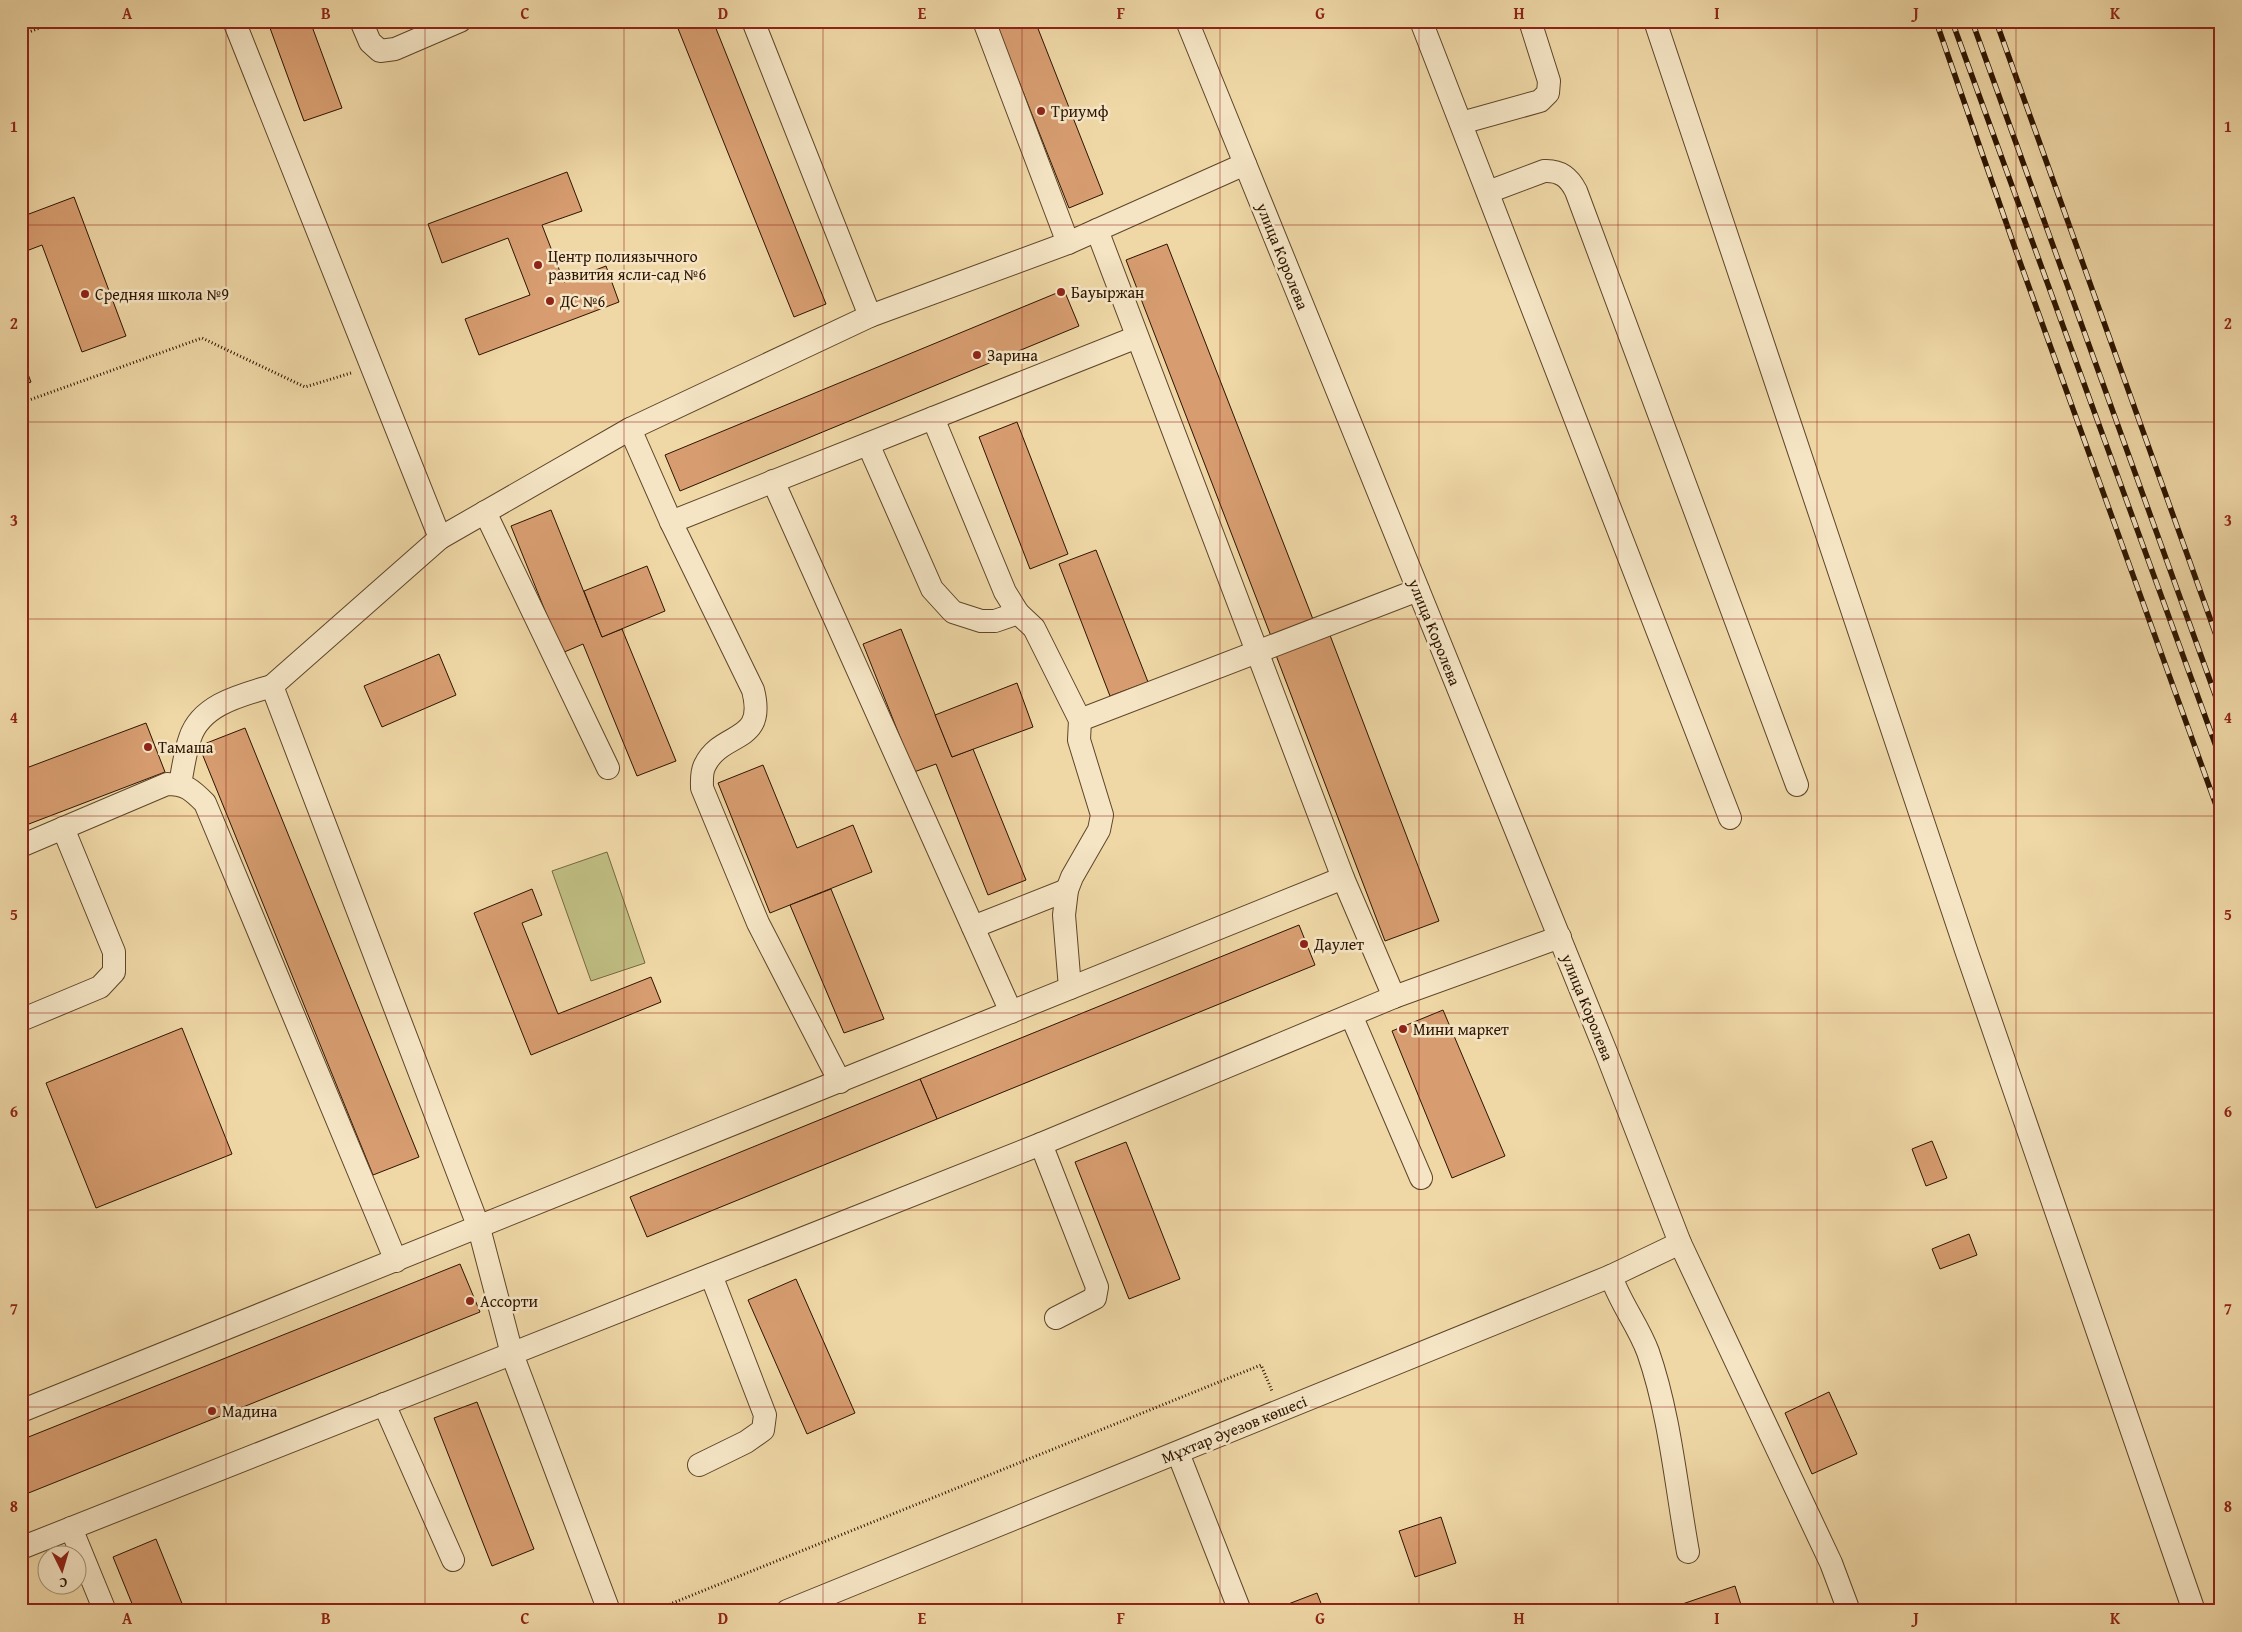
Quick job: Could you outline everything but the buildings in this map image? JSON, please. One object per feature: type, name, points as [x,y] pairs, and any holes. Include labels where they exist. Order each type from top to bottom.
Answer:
[{"type":"street","points":[[234,21],[440,538]]},
{"type":"street","points":[[362,21],[370,42],[380,51],[395,49],[460,21]]},
{"type":"street","points":[[753,21],[870,316]]},
{"type":"street","points":[[984,21],[1068,243]]},
{"type":"street","name":"улица Королева","points":[[1187,21],[1560,937],[1680,1243],[1830,1563],[1849,1611]]},
{"type":"street","points":[[1421,21],[1730,818]]},
{"type":"street","points":[[1461,123],[1540,101],[1548,93],[1549,81],[1530,21]]},
{"type":"street","points":[[1655,21],[1967,953],[2194,1611]]},
{"type":"street","points":[[180,784],[190,737],[203,716],[231,698],[272,686],[440,538],[630,429],[870,316],[1068,243],[1246,164]]},
{"type":"street","points":[[1488,192],[1544,171],[1552,170],[1570,180],[1576,190],[1797,785]]},
{"type":"street","points":[[1097,230],[1343,878],[1394,998]]},
{"type":"street","points":[[671,522],[1137,337]]},
{"type":"street","points":[[933,418],[1005,592],[1018,613],[1034,628],[1080,720],[1078,740],[1102,815],[1098,830],[1072,877],[1067,890],[1064,915],[1070,988]]},
{"type":"street","points":[[630,429],[671,522],[753,690],[756,702],[757,712],[750,728],[712,754],[705,765],[702,788],[758,923],[840,1082]]},
{"type":"street","points":[[868,444],[932,589],[942,602],[952,612],[982,620],[995,621],[1018,613]]},
{"type":"street","points":[[773,481],[1011,1012]]},
{"type":"street","points":[[485,512],[608,768]]},
{"type":"street","points":[[1080,720],[1418,590]]},
{"type":"street","points":[[272,686],[479,1228],[512,1354],[609,1611]]},
{"type":"street","points":[[21,846],[167,784],[180,784],[205,803],[396,1262]]},
{"type":"street","points":[[21,1020],[100,987],[114,972],[114,952],[63,828]]},
{"type":"street","points":[[21,1412],[1343,878]]},
{"type":"street","points":[[973,927],[1067,890]]},
{"type":"street","points":[[21,1548],[1040,1144],[1351,1015],[1560,937]]},
{"type":"street","points":[[1351,1015],[1422,1178]]},
{"type":"street","points":[[1040,1144],[1097,1287],[1095,1298],[1056,1318]]},
{"type":"street","name":"Мұхтар Әуезов көшесі","points":[[787,1611],[1611,1276],[1680,1243]]},
{"type":"street","points":[[699,1465],[746,1442],[763,1430],[765,1415],[710,1275]]},
{"type":"street","points":[[1611,1276],[1616,1290],[1647,1351],[1664,1416],[1688,1552]]},
{"type":"street","points":[[384,1404],[453,1560]]},
{"type":"street","points":[[1178,1453],[1240,1611]]},
{"type":"street","points":[[71,1528],[105,1611]]},
{"type":"path","points":[[21,35],[58,21]]},
{"type":"path","points":[[21,403],[202,338],[305,387],[372,366]]},
{"type":"path","points":[[653,1611],[1261,1365],[1280,1410]]},
{"type":"shaded area","points":[[607,852],[645,963],[591,981],[552,871]]},
{"type":"railway","points":[[1936,21],[2016,251],[2221,819]]},
{"type":"railway","points":[[1952,21],[2221,760]]},
{"type":"railway","points":[[1972,21],[2221,711]]},
{"type":"railway","points":[[1996,21],[2221,649]]},
{"type":"place","name":"Триумф","points":[[1041,111]]},
{"type":"place","name":"Центр полиязычного развития ясли-сад №6","points":[[538,265]]},
{"type":"place","name":"Бауыржан","points":[[1061,292]]},
{"type":"place","name":"Средняя школа №9","points":[[85,294]]},
{"type":"place","name":"ДС №6","points":[[550,301]]},
{"type":"place","name":"Зарина","points":[[977,355]]},
{"type":"place","name":"Тамаша","points":[[148,747]]},
{"type":"place","name":"Даулет","points":[[1304,944]]},
{"type":"place","name":"Мини маркет","points":[[1403,1029]]},
{"type":"place","name":"Ассорти","points":[[470,1301]]},
{"type":"place","name":"Мадина","points":[[212,1411]]}]
